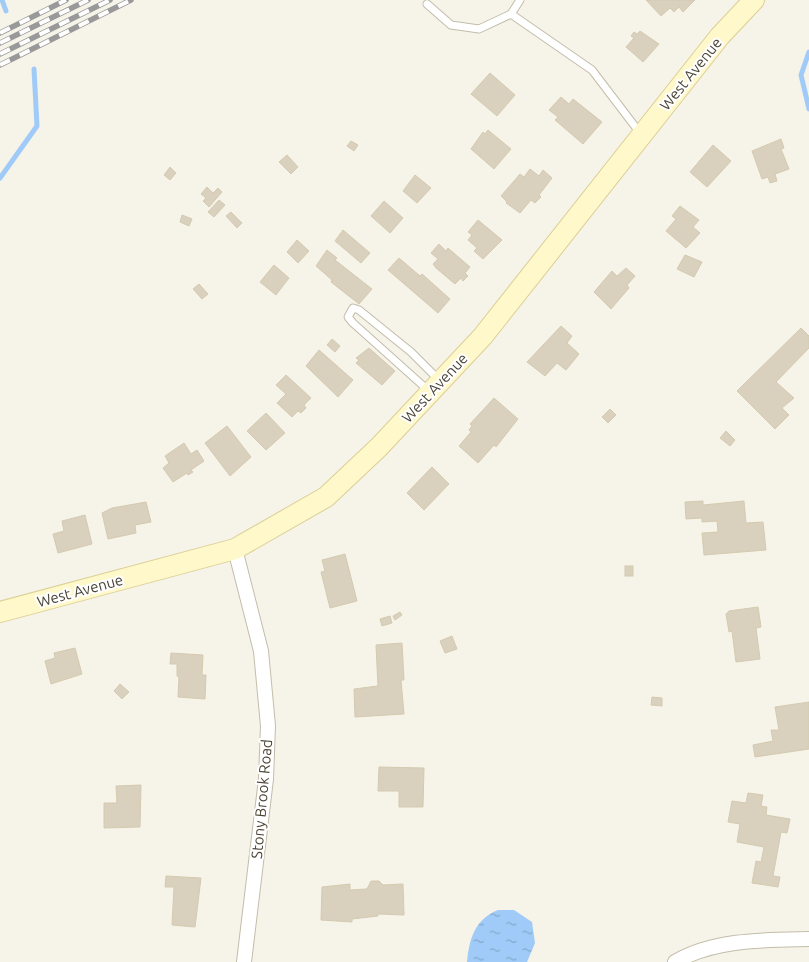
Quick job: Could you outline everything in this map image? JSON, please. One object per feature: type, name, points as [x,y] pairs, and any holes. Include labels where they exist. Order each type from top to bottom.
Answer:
[{"type":"main road","name":"West Avenue","points":[[0,612],[235,549],[326,497],[379,446],[483,336],[720,36],[754,0]]},
{"type":"street","name":"Stony Brook Road","points":[[235,549],[261,651],[268,726],[266,779],[244,962]]},
{"type":"street","points":[[675,962],[684,957],[720,946],[759,940],[809,940]]},
{"type":"lane","points":[[427,4],[451,25],[479,29],[511,14],[520,0]]},
{"type":"lane","points":[[511,14],[592,70],[642,135]]},
{"type":"lane","points":[[353,308],[359,310],[411,352],[435,387],[353,323],[348,317],[353,308]]},
{"type":"water","points":[[498,910],[514,910],[532,922],[535,943],[527,962],[467,962],[469,945],[479,924],[490,914]]},
{"type":"building","points":[[646,0],[695,0],[683,12],[679,7],[674,12],[670,8],[661,16]]},
{"type":"building","points":[[640,31],[659,44],[643,62],[626,47],[634,38],[631,36],[634,32],[637,34]]},
{"type":"building","points":[[490,73],[515,95],[497,116],[471,94]]},
{"type":"building","points":[[561,97],[569,104],[573,99],[602,122],[583,144],[555,120],[558,117],[549,110]]},
{"type":"building","points":[[488,130],[511,149],[494,169],[471,149],[483,132],[485,134]]},
{"type":"building","points":[[781,139],[784,148],[781,149],[789,169],[775,174],[777,181],[770,183],[768,177],[762,179],[752,151]]},
{"type":"building","points":[[351,141],[358,145],[354,151],[347,146]]},
{"type":"building","points":[[713,145],[731,161],[707,187],[690,172]]},
{"type":"building","points":[[287,155],[298,167],[291,174],[279,162]]},
{"type":"building","points":[[170,167],[176,173],[170,180],[164,175]]},
{"type":"building","points":[[530,169],[539,176],[543,170],[552,178],[539,195],[541,197],[535,203],[531,200],[520,213],[506,203],[501,196],[520,174],[524,177]]},
{"type":"building","points":[[415,175],[431,188],[417,203],[403,191]]},
{"type":"building","points":[[207,187],[213,193],[218,188],[222,192],[209,207],[203,201],[206,198],[201,194]]},
{"type":"building","points":[[219,200],[225,205],[214,217],[208,212]]},
{"type":"building","points":[[384,201],[403,218],[390,233],[371,216]]},
{"type":"building","points":[[680,206],[699,220],[693,227],[700,233],[686,248],[666,231],[676,219],[672,216]]},
{"type":"building","points":[[231,212],[242,223],[237,228],[226,216]]},
{"type":"building","points":[[182,215],[192,219],[189,226],[180,222]]},
{"type":"building","points":[[478,220],[502,240],[483,259],[474,251],[477,248],[468,240],[472,235],[468,232]]},
{"type":"building","points":[[343,230],[370,253],[361,263],[335,241]]},
{"type":"building","points":[[297,240],[309,251],[298,263],[287,252]]},
{"type":"building","points":[[439,244],[446,251],[448,248],[470,267],[465,273],[468,276],[463,281],[461,278],[455,284],[433,264],[438,259],[431,253]]},
{"type":"building","points":[[327,250],[337,258],[335,260],[372,289],[359,304],[331,282],[332,280],[316,266]]},
{"type":"building","points":[[685,255],[702,262],[694,277],[677,269]]},
{"type":"building","points":[[399,258],[420,276],[422,274],[450,299],[438,313],[388,270]]},
{"type":"building","points":[[274,265],[289,278],[276,295],[260,282]]},
{"type":"building","points":[[626,268],[635,276],[627,285],[629,288],[611,309],[594,292],[612,271],[617,276]]},
{"type":"building","points":[[199,284],[208,294],[202,299],[193,289]]},
{"type":"building","points":[[561,326],[572,336],[567,343],[579,354],[566,370],[557,363],[545,376],[527,362]]},
{"type":"building","points":[[801,328],[809,336],[809,348],[776,382],[794,398],[782,408],[789,415],[775,429],[737,391]]},
{"type":"building","points":[[332,339],[340,346],[335,352],[327,345]]},
{"type":"building","points":[[369,348],[395,371],[382,385],[356,363],[359,360],[356,358]]},
{"type":"building","points":[[319,350],[353,380],[338,397],[306,366]]},
{"type":"building","points":[[286,375],[311,398],[304,405],[306,408],[301,413],[298,411],[292,417],[277,403],[286,394],[276,385]]},
{"type":"building","points":[[494,398],[518,419],[496,447],[494,445],[478,463],[459,446],[471,432],[469,430],[472,426],[470,424]]},
{"type":"building","points":[[610,409],[616,415],[608,423],[602,417]]},
{"type":"building","points":[[266,413],[285,433],[266,450],[247,431]]},
{"type":"building","points":[[227,426],[251,457],[230,476],[205,443]]},
{"type":"building","points":[[726,431],[735,440],[730,446],[720,438]]},
{"type":"building","points":[[184,443],[191,454],[197,450],[204,461],[191,470],[193,472],[188,475],[187,473],[173,482],[163,468],[169,463],[165,456]]},
{"type":"building","points":[[432,467],[449,484],[424,510],[407,493]]},
{"type":"building","points":[[703,501],[703,505],[744,501],[746,523],[763,522],[766,550],[704,555],[702,533],[718,532],[717,521],[702,522],[702,518],[686,519],[685,502]]},
{"type":"building","points":[[146,502],[151,522],[135,525],[136,533],[108,539],[102,513],[112,508]]},
{"type":"building","points":[[85,515],[92,544],[58,553],[53,534],[64,531],[62,521]]},
{"type":"building","points":[[345,554],[357,601],[330,608],[321,572],[325,571],[322,560]]},
{"type":"building","points":[[625,566],[633,566],[633,576],[625,576]]},
{"type":"building","points":[[758,607],[761,627],[756,628],[760,659],[736,662],[732,631],[729,632],[726,614],[729,611]]},
{"type":"building","points":[[400,612],[402,615],[395,620],[393,616]]},
{"type":"building","points":[[390,616],[392,623],[382,626],[380,619]]},
{"type":"building","points":[[452,636],[457,649],[445,653],[440,641]]},
{"type":"building","points":[[402,643],[404,680],[401,680],[404,714],[355,717],[354,689],[378,686],[376,645]]},
{"type":"building","points":[[75,648],[82,674],[51,684],[45,661],[55,658],[54,653]]},
{"type":"building","points":[[171,653],[203,655],[202,675],[206,675],[205,699],[178,697],[179,677],[177,676],[177,664],[170,664]]},
{"type":"building","points":[[120,684],[129,692],[122,699],[114,691]]},
{"type":"building","points":[[652,697],[662,698],[662,706],[651,705]]},
{"type":"building","points":[[809,702],[809,749],[755,757],[753,745],[773,741],[771,730],[779,730],[775,707]]},
{"type":"building","points":[[379,767],[424,768],[423,807],[399,807],[399,791],[378,791]]},
{"type":"building","points":[[141,785],[140,827],[104,828],[104,803],[117,803],[116,786]]},
{"type":"building","points":[[748,793],[763,795],[761,806],[767,807],[766,815],[790,819],[787,833],[781,832],[773,876],[780,877],[778,887],[752,883],[756,861],[761,862],[764,847],[737,842],[740,824],[728,822],[732,801],[746,803]]},
{"type":"building","points":[[166,876],[201,878],[195,927],[172,925],[174,887],[165,887]]},
{"type":"building","points":[[371,881],[379,881],[383,885],[403,884],[404,915],[378,914],[378,916],[352,919],[352,922],[321,920],[322,887],[350,884],[350,890],[367,889]]},
{"type":"waterway","points":[[2,0],[6,11]]},
{"type":"waterway","points":[[809,52],[801,75],[809,109]]},
{"type":"waterway","points":[[0,178],[37,126],[34,69]]},
{"type":"railway","points":[[0,33],[66,0]]},
{"type":"railway","points":[[0,43],[88,0]]},
{"type":"railway","points":[[0,54],[110,0]]},
{"type":"railway","points":[[0,65],[131,0]]}]
